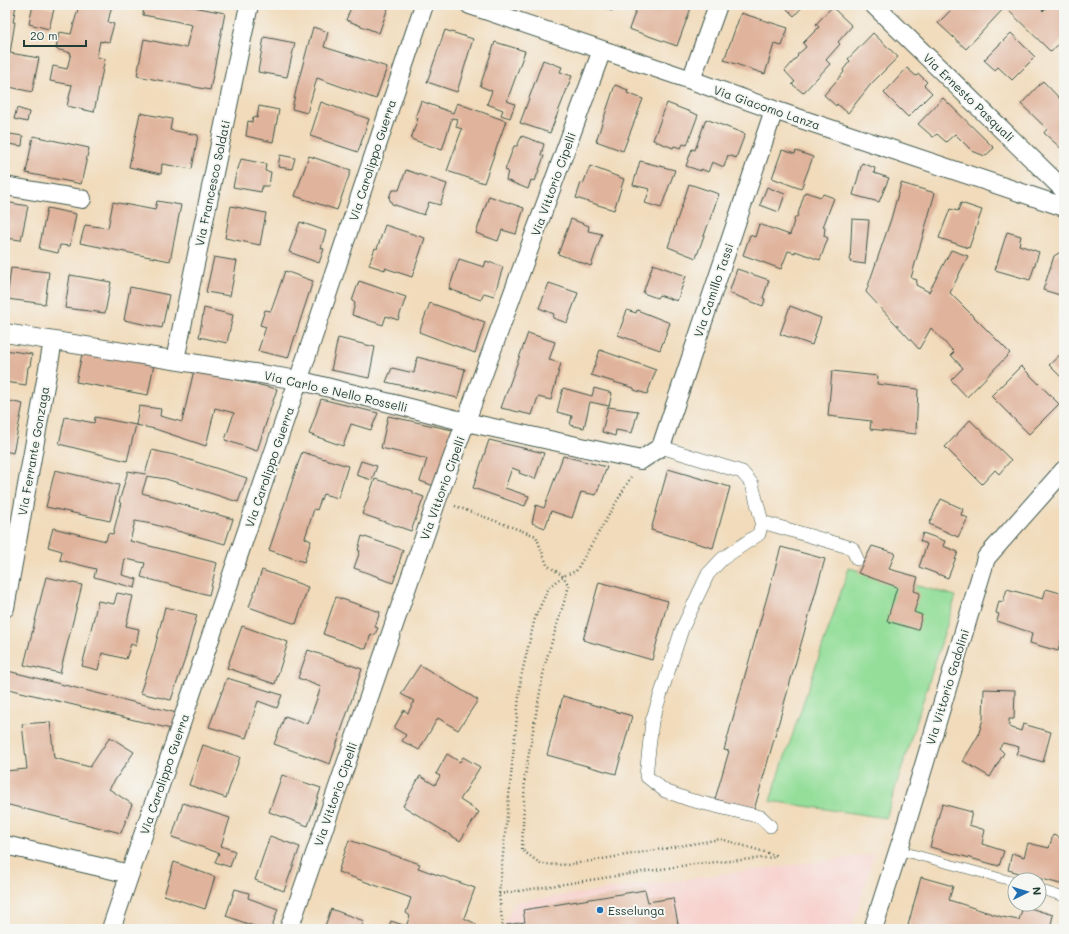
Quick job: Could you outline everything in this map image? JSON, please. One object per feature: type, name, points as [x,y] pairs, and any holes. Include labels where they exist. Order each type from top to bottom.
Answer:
[{"type":"street","name":"Via Francesco Soldati","points":[[175,360],[249,5]]},
{"type":"street","name":"Via Carolippo Guerra","points":[[111,929],[424,5]]},
{"type":"street","name":"Via Giacomo Lanza","points":[[470,5],[691,80],[774,110],[1064,207]]},
{"type":"street","points":[[691,80],[718,5]]},
{"type":"street","name":"Via Ernesto Pasquali","points":[[874,5],[1064,190]]},
{"type":"street","name":"Via Vittorio Cipelli","points":[[289,929],[437,500],[602,50]]},
{"type":"street","name":"Via Camillo Tassi","points":[[660,447],[774,110]]},
{"type":"street","points":[[5,186],[82,199]]},
{"type":"street","name":"Via Carlo e Nello Rosselli","points":[[5,333],[298,380],[466,422],[641,460]]},
{"type":"street","name":"Via Ferrante Gonzaga","points":[[5,608],[53,341]]},
{"type":"street","points":[[641,460],[660,447],[742,472],[752,484],[762,522],[759,534],[722,559],[708,574],[682,629],[652,721],[646,776],[666,791],[690,800],[761,817],[770,826]]},
{"type":"street","name":"Via Vittorio Gadolini","points":[[873,929],[986,558],[1064,470]]},
{"type":"street","points":[[762,522],[852,548],[857,559]]},
{"type":"street","points":[[5,845],[130,874]]},
{"type":"lane","points":[[898,850],[1007,880]]},
{"type":"lane","points":[[1047,892],[1064,897]]},
{"type":"path","points":[[503,929],[499,894],[521,677],[536,618],[549,587],[563,576],[576,571],[641,460]]},
{"type":"path","points":[[437,500],[536,536],[547,565],[563,576],[569,586],[545,664],[525,775],[522,850],[542,864],[567,865],[721,839],[778,856],[694,864],[499,894]]},
{"type":"shaded area","points":[[874,854],[852,929],[501,929],[515,902]]},
{"type":"green space","points":[[849,568],[956,596],[886,818],[770,801]]},
{"type":"building","points":[[5,5],[16,5],[10,53],[39,58],[32,92],[5,86]]},
{"type":"building","points":[[33,5],[40,5],[54,9],[49,29],[29,24]]},
{"type":"building","points":[[79,5],[112,5],[108,22],[114,24],[109,42],[100,41],[97,57],[105,59],[94,112],[67,106],[72,85],[50,81],[53,66],[67,69],[71,53],[56,49],[59,32],[71,34]]},
{"type":"building","points":[[144,5],[183,5],[225,13],[210,90],[137,76],[144,39],[186,48],[192,25],[143,15]]},
{"type":"building","points":[[352,5],[389,5],[379,33],[346,20]]},
{"type":"building","points":[[596,5],[614,5],[612,11]]},
{"type":"building","points":[[638,5],[644,5],[659,10],[661,5],[692,5],[677,46],[629,29]]},
{"type":"building","points":[[783,5],[804,5],[794,16]]},
{"type":"building","points":[[956,5],[1037,5],[1043,11],[1049,5],[1064,5],[1064,38],[1051,52],[1005,7],[966,49],[938,23]]},
{"type":"building","points":[[832,7],[852,26],[838,42],[840,44],[826,60],[830,64],[803,93],[792,84],[795,82],[785,71],[798,56],[797,55],[806,47],[803,43],[819,27],[816,24]]},
{"type":"building","points":[[741,13],[788,28],[782,46],[774,44],[765,74],[724,60]]},
{"type":"building","points":[[313,27],[328,32],[324,47],[387,67],[376,99],[317,78],[307,113],[292,109]]},
{"type":"building","points":[[445,30],[473,39],[457,92],[427,82]]},
{"type":"building","points":[[873,33],[898,57],[871,84],[848,113],[837,104],[836,106],[824,95],[844,72],[843,70],[850,61],[848,59]]},
{"type":"building","points":[[1011,33],[1035,57],[1012,80],[998,67],[995,70],[984,60]]},
{"type":"building","points":[[264,37],[295,43],[287,77],[258,72]]},
{"type":"building","points":[[495,42],[525,51],[507,101],[515,104],[510,118],[501,115],[503,110],[487,104],[492,91],[480,86]]},
{"type":"building","points":[[543,60],[562,67],[560,72],[572,76],[550,133],[520,123]]},
{"type":"building","points":[[907,68],[916,76],[919,74],[927,82],[924,85],[932,93],[908,117],[884,93]]},
{"type":"building","points":[[1043,81],[1064,103],[1064,151],[1044,133],[1047,129],[1021,104]]},
{"type":"building","points":[[615,85],[628,90],[627,93],[643,99],[623,151],[596,141]]},
{"type":"building","points":[[943,98],[994,148],[985,156],[972,151],[955,134],[946,142],[937,134],[933,137],[918,124]]},
{"type":"building","points":[[421,101],[453,113],[457,103],[506,121],[484,183],[447,171],[462,129],[456,127],[458,119],[452,118],[442,150],[411,139],[418,118],[415,118]]},
{"type":"building","points":[[321,102],[369,119],[358,152],[310,136]]},
{"type":"building","points":[[667,103],[698,115],[687,145],[683,144],[681,148],[674,146],[673,148],[653,140]]},
{"type":"building","points":[[259,106],[279,110],[273,142],[246,136],[248,121],[252,122],[253,117],[257,118]]},
{"type":"building","points":[[17,108],[29,112],[27,122],[14,119]]},
{"type":"building","points":[[140,113],[172,119],[170,130],[198,135],[192,169],[162,164],[161,174],[129,167]]},
{"type":"building","points":[[706,119],[745,134],[736,158],[728,155],[724,167],[712,162],[708,172],[686,166],[692,149],[695,150]]},
{"type":"building","points":[[10,134],[23,136],[22,146],[8,144]]},
{"type":"building","points":[[33,136],[89,148],[81,184],[26,173]]},
{"type":"building","points":[[522,136],[544,144],[541,155],[544,156],[535,181],[531,180],[528,189],[506,180],[508,171],[505,170],[514,146],[517,146]]},
{"type":"building","points":[[782,150],[795,154],[796,151],[813,157],[801,189],[772,178]]},
{"type":"building","points":[[280,155],[295,158],[292,169],[278,167]]},
{"type":"building","points":[[309,156],[351,170],[337,210],[295,196]]},
{"type":"building","points":[[241,159],[266,164],[265,171],[271,172],[269,186],[262,186],[261,192],[233,187]]},
{"type":"building","points":[[640,161],[675,170],[661,208],[645,203],[650,189],[633,185]]},
{"type":"building","points":[[862,163],[875,168],[874,173],[889,178],[879,202],[853,195]]},
{"type":"building","points":[[590,166],[624,179],[614,210],[576,198],[581,183],[583,184]]},
{"type":"building","points":[[406,170],[447,184],[440,205],[429,202],[424,215],[392,204],[389,198],[391,192],[393,190],[399,190]]},
{"type":"building","points":[[901,183],[935,193],[911,278],[917,280],[916,285],[929,292],[951,250],[968,256],[950,293],[1010,353],[967,397],[951,380],[963,368],[951,355],[954,352],[931,328],[919,349],[866,292],[891,219]]},
{"type":"building","points":[[689,184],[719,194],[696,258],[668,247]]},
{"type":"building","points":[[767,187],[785,194],[779,212],[760,205]]},
{"type":"building","points":[[805,192],[821,197],[823,194],[834,198],[823,227],[825,228],[824,236],[828,238],[820,260],[795,251],[795,253],[788,251],[781,269],[743,255],[750,235],[755,237],[759,224],[790,235],[795,217],[797,217]]},
{"type":"building","points":[[489,196],[524,208],[516,234],[502,230],[498,241],[476,233]]},
{"type":"building","points":[[157,201],[181,205],[170,261],[80,243],[85,225],[108,228],[113,202],[155,210]]},
{"type":"building","points":[[5,202],[28,206],[21,240],[5,238]]},
{"type":"building","points":[[961,203],[982,210],[969,248],[939,238],[950,209],[958,211]]},
{"type":"building","points":[[231,206],[266,213],[260,245],[225,238]]},
{"type":"building","points":[[47,208],[76,214],[70,246],[60,245],[58,253],[39,249]]},
{"type":"building","points":[[571,219],[589,226],[588,231],[602,234],[591,266],[558,254]]},
{"type":"building","points":[[852,219],[869,220],[865,264],[850,262]]},
{"type":"building","points":[[300,222],[326,231],[321,248],[324,249],[319,263],[289,252]]},
{"type":"building","points":[[385,225],[425,238],[412,277],[385,268],[385,270],[369,265],[375,248],[377,249]]},
{"type":"building","points":[[1007,232],[1021,236],[1019,245],[1039,252],[1030,280],[995,270]]},
{"type":"building","points":[[1064,251],[1064,293],[1061,292],[1060,295],[1043,290],[1054,256]]},
{"type":"building","points":[[214,257],[237,261],[230,296],[206,292]]},
{"type":"building","points":[[459,259],[484,267],[486,261],[503,267],[494,296],[484,293],[481,300],[449,289]]},
{"type":"building","points":[[653,264],[686,276],[677,301],[659,295],[657,298],[643,293]]},
{"type":"building","points":[[11,268],[49,272],[45,304],[7,299]]},
{"type":"building","points":[[737,269],[769,280],[763,298],[765,299],[763,306],[729,293]]},
{"type":"building","points":[[285,271],[313,281],[288,358],[258,351],[266,327],[260,325],[265,310],[271,311]]},
{"type":"building","points":[[70,275],[111,282],[105,313],[65,308]]},
{"type":"building","points":[[359,281],[406,297],[398,320],[386,316],[383,325],[352,315],[355,303],[352,301]]},
{"type":"building","points":[[549,283],[578,293],[567,323],[553,318],[554,314],[539,308]]},
{"type":"building","points":[[130,287],[169,295],[162,328],[124,320]]},
{"type":"building","points":[[430,303],[485,322],[475,353],[419,332]]},
{"type":"building","points":[[790,306],[821,318],[812,345],[780,334]]},
{"type":"building","points":[[204,308],[233,315],[227,343],[199,337]]},
{"type":"building","points":[[627,310],[636,313],[637,310],[670,323],[660,350],[618,335]]},
{"type":"building","points":[[528,333],[555,342],[549,360],[561,363],[551,400],[538,397],[532,415],[501,408]]},
{"type":"building","points":[[338,338],[375,347],[369,378],[331,370]]},
{"type":"building","points":[[5,350],[32,354],[30,366],[28,367],[26,385],[5,382]]},
{"type":"building","points":[[600,350],[656,370],[647,394],[634,390],[634,388],[591,375]]},
{"type":"building","points":[[1064,351],[1064,380],[1049,365]]},
{"type":"building","points":[[82,354],[113,360],[114,356],[154,364],[148,395],[76,382]]},
{"type":"building","points":[[417,357],[465,369],[458,398],[386,382],[392,368],[414,373]]},
{"type":"building","points":[[1021,366],[1059,404],[1029,434],[991,396]]},
{"type":"building","points":[[194,370],[277,389],[257,451],[225,440],[234,413],[215,408],[206,446],[155,429],[136,425],[139,406],[161,409],[160,416],[182,422]]},
{"type":"building","points":[[832,371],[878,376],[877,384],[918,389],[916,434],[870,429],[871,421],[828,416]]},
{"type":"building","points":[[563,388],[592,396],[594,388],[612,393],[609,406],[590,402],[584,428],[570,425],[572,416],[557,412]]},
{"type":"building","points":[[321,399],[378,413],[371,430],[351,424],[343,446],[309,434]]},
{"type":"building","points":[[5,400],[23,404],[13,453],[5,451]]},
{"type":"building","points":[[608,407],[638,411],[632,433],[616,430],[615,436],[602,432]]},
{"type":"building","points":[[388,416],[457,431],[437,487],[420,481],[427,459],[381,448]]},
{"type":"building","points":[[65,417],[94,423],[95,417],[136,425],[127,461],[59,444]]},
{"type":"building","points":[[970,420],[1011,460],[999,474],[995,470],[982,484],[945,447]]},
{"type":"building","points":[[489,440],[544,453],[535,479],[519,473],[520,471],[512,468],[505,488],[529,496],[525,506],[473,488]]},
{"type":"building","points":[[152,450],[174,455],[247,478],[238,502],[166,479],[147,476],[142,493],[233,519],[225,544],[152,524],[135,521],[130,541],[217,563],[209,595],[141,577],[145,563],[125,559],[122,575],[137,579],[135,588],[94,577],[96,569],[60,560],[62,551],[48,547],[53,528],[106,541],[108,533],[113,534],[121,503],[119,502],[128,471],[145,474]]},
{"type":"building","points":[[302,452],[348,466],[338,498],[323,494],[317,510],[314,509],[305,538],[311,541],[304,562],[269,550]]},
{"type":"building","points":[[563,456],[607,467],[596,495],[581,492],[572,518],[551,511],[545,528],[532,523],[536,505],[544,508]]},
{"type":"building","points":[[361,461],[377,466],[372,480],[356,475]]},
{"type":"building","points":[[668,469],[730,487],[713,548],[651,530]]},
{"type":"building","points":[[55,470],[119,485],[110,521],[46,507]]},
{"type":"building","points":[[375,479],[413,491],[413,493],[424,497],[411,531],[362,514]]},
{"type":"building","points":[[941,499],[963,509],[961,515],[968,518],[958,537],[929,524]]},
{"type":"building","points":[[923,533],[945,541],[943,546],[958,552],[948,578],[919,567],[927,544],[920,541]]},
{"type":"building","points":[[362,536],[403,550],[393,583],[354,568],[360,551],[358,550]]},
{"type":"building","points":[[872,546],[895,553],[889,569],[918,577],[914,591],[920,593],[914,612],[922,615],[918,630],[887,621],[897,587],[858,573]]},
{"type":"building","points":[[781,547],[825,559],[754,810],[715,799],[729,751],[724,750]]},
{"type":"building","points":[[262,570],[308,587],[296,624],[249,607]]},
{"type":"building","points":[[46,577],[82,585],[60,673],[24,665]]},
{"type":"building","points":[[599,582],[668,601],[652,660],[583,640]]},
{"type":"building","points":[[1007,589],[1043,599],[1046,589],[1064,594],[1064,631],[1058,651],[1030,643],[1032,633],[997,621],[999,614],[996,613],[999,601],[1003,602]]},
{"type":"building","points":[[117,593],[133,596],[126,626],[139,629],[136,646],[131,644],[126,659],[102,653],[98,670],[82,666],[98,601],[114,604]]},
{"type":"building","points":[[336,597],[380,612],[375,627],[378,628],[374,636],[371,634],[366,649],[323,634]]},
{"type":"building","points":[[165,607],[197,615],[185,659],[171,700],[140,693],[154,651]]},
{"type":"building","points":[[242,626],[288,642],[275,684],[227,668]]},
{"type":"building","points":[[308,650],[362,669],[330,764],[274,744],[285,716],[308,724],[321,687],[298,678]]},
{"type":"building","points":[[420,665],[478,700],[458,730],[438,718],[419,750],[402,741],[406,735],[394,728],[404,710],[408,713],[414,701],[401,694]]},
{"type":"building","points":[[8,671],[177,713],[171,729],[5,688]]},
{"type":"building","points":[[227,678],[282,695],[277,708],[258,701],[246,738],[209,727]]},
{"type":"building","points":[[984,689],[1015,690],[1014,719],[1009,719],[1009,727],[1021,731],[1023,724],[1051,732],[1043,762],[1016,754],[1019,747],[1003,743],[999,748],[1004,753],[990,777],[963,761],[978,736],[983,719]]},
{"type":"building","points":[[563,696],[632,716],[616,774],[547,755]]},
{"type":"building","points":[[50,722],[54,758],[90,767],[110,737],[134,752],[109,789],[132,804],[121,833],[5,804],[5,771],[27,769],[22,724]]},
{"type":"building","points":[[203,745],[240,757],[226,798],[189,785]]},
{"type":"building","points":[[447,754],[460,762],[463,757],[480,767],[460,800],[479,812],[460,841],[403,806],[420,776],[435,785],[440,776],[436,774]]},
{"type":"building","points":[[282,775],[321,788],[308,826],[269,812]]},
{"type":"building","points":[[183,803],[230,818],[221,846],[235,851],[230,867],[215,862],[219,853],[172,837]]},
{"type":"building","points":[[942,804],[972,812],[969,825],[985,830],[982,844],[1004,851],[999,866],[930,847]]},
{"type":"building","points":[[1053,835],[1064,839],[1064,885],[1047,880],[1047,872],[1015,872],[1008,870],[1012,853],[1024,857],[1028,843],[1049,848]]},
{"type":"building","points":[[270,836],[300,847],[284,891],[255,880]]},
{"type":"building","points":[[349,840],[420,864],[418,868],[475,888],[464,918],[476,924],[475,929],[388,929],[391,921],[406,926],[410,916],[406,913],[411,898],[338,872]]},
{"type":"building","points":[[174,862],[215,877],[205,909],[164,895]]},
{"type":"building","points":[[921,877],[953,886],[949,900],[1002,917],[1019,920],[1021,912],[1043,912],[1053,915],[1050,929],[907,929]]},
{"type":"building","points":[[235,889],[249,893],[248,898],[278,909],[271,929],[262,929],[226,916]]},
{"type":"building","name":"Esselunga","points":[[645,890],[648,902],[673,898],[679,929],[507,929],[506,925],[525,922],[523,910]]},
{"type":"building","points":[[331,909],[364,921],[361,929],[324,929]]},
{"type":"place","name":"Esselunga","points":[[600,910]]}]
